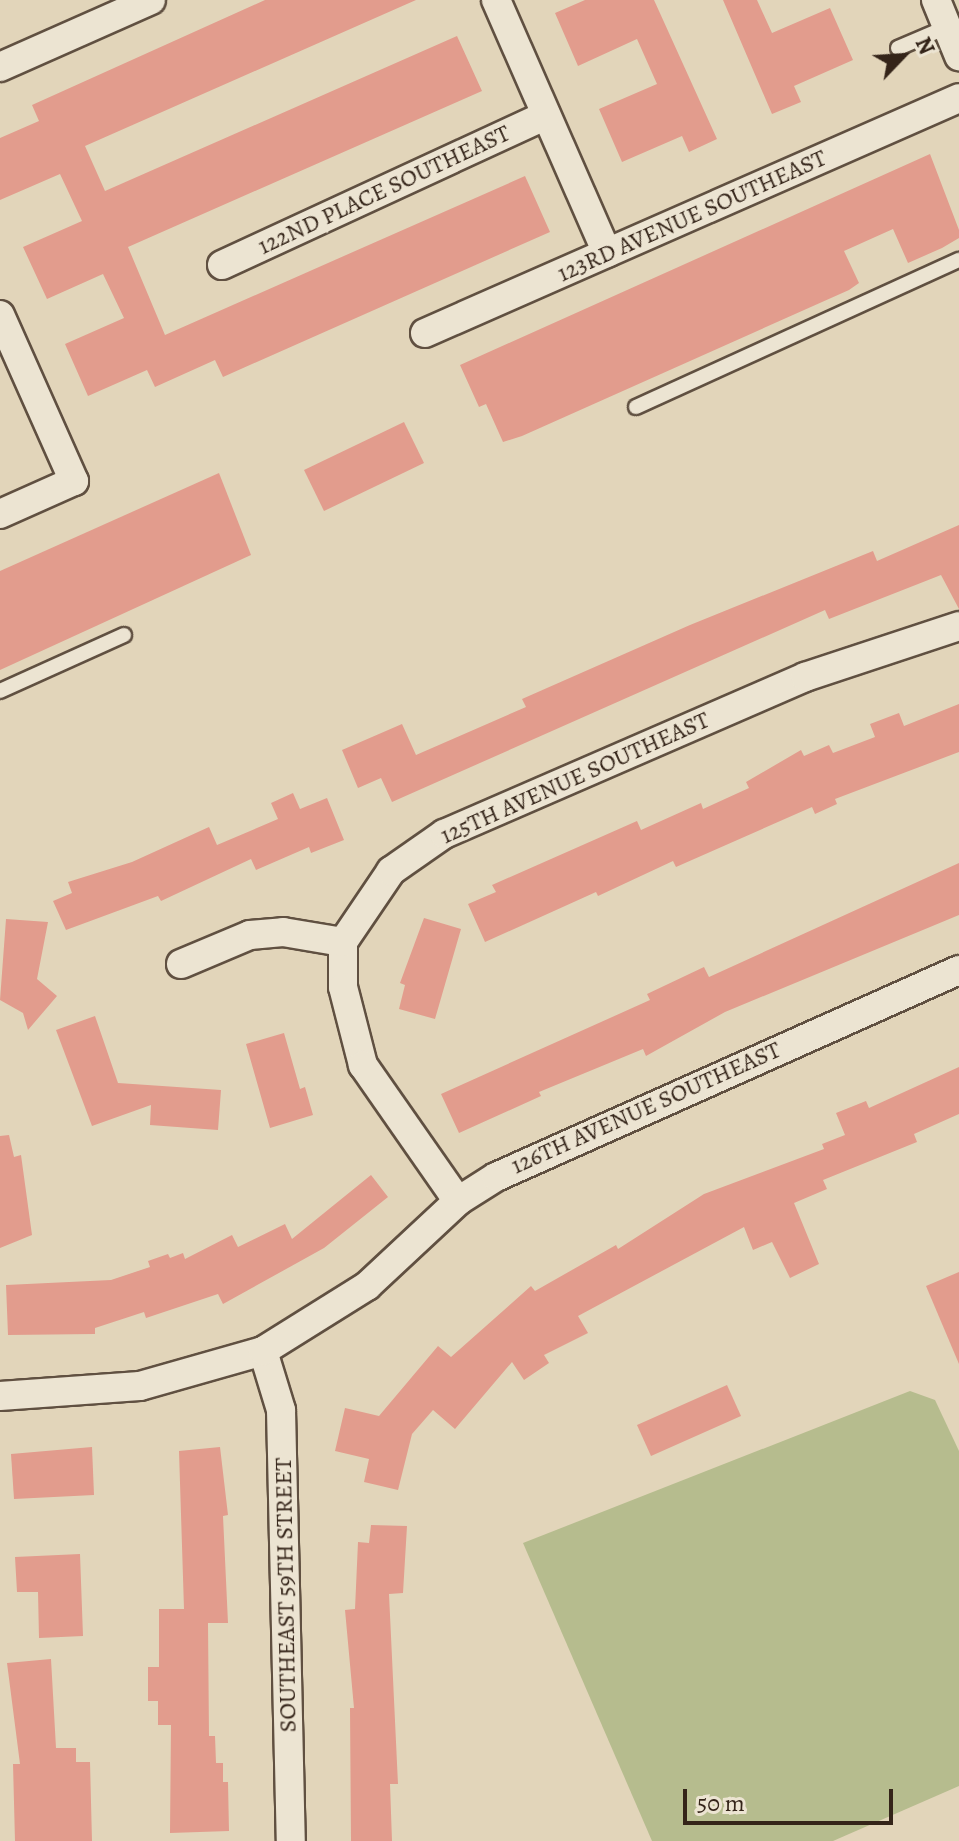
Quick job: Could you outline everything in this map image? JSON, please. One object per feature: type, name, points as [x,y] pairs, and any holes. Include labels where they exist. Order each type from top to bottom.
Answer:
[{"type":"street","points":[[0,67],[151,0]]},
{"type":"street","points":[[496,0],[607,253]]},
{"type":"street","points":[[936,0],[959,56]]},
{"type":"street","name":"123RD AVENUE SOUTHEAST","points":[[425,333],[959,98]]},
{"type":"street","name":"122ND PLACE SOUTHEAST","points":[[222,265],[546,115]]},
{"type":"street","points":[[0,315],[74,481],[0,514]]},
{"type":"street","name":"125TH AVENUE SOUTHEAST","points":[[343,942],[391,871],[444,834],[805,677],[959,626]]},
{"type":"street","points":[[181,964],[250,935],[283,932],[343,942],[343,987],[363,1065],[458,1201]]},
{"type":"street","name":"126TH AVENUE SOUTHEAST","points":[[0,1396],[140,1386],[263,1351],[367,1286],[458,1201],[538,1153],[959,970]]},
{"type":"street","name":"SOUTHEAST 59TH STREET","points":[[263,1351],[281,1410],[291,1841]]},
{"type":"lane","points":[[898,48],[947,27]]},
{"type":"lane","points":[[636,407],[959,260]]},
{"type":"lane","points":[[0,691],[124,635]]},
{"type":"green space","points":[[910,1391],[935,1400],[959,1451],[959,1786],[833,1841],[652,1841],[523,1543]]},
{"type":"building","points":[[265,0],[416,0],[85,146],[105,191],[457,36],[482,91],[128,247],[165,335],[525,176],[550,232],[223,377],[215,360],[155,387],[147,370],[88,396],[65,344],[124,318],[103,274],[47,299],[23,247],[82,221],[60,174],[0,200],[0,138],[39,121],[32,105]]},
{"type":"building","points":[[585,0],[654,0],[717,139],[689,152],[682,136],[622,162],[599,109],[657,84],[637,39],[578,66],[555,13]]},
{"type":"building","points":[[723,0],[757,0],[772,33],[830,8],[853,60],[794,86],[801,102],[772,114]]},
{"type":"building","points":[[930,154],[959,230],[959,238],[942,248],[908,263],[893,229],[844,251],[859,283],[849,290],[522,436],[503,442],[486,404],[479,407],[460,365]]},
{"type":"building","points":[[404,422],[424,463],[324,511],[304,470]]},
{"type":"building","points":[[219,473],[251,555],[0,670],[0,571]]},
{"type":"building","points":[[959,525],[959,609],[941,575],[829,619],[825,610],[392,802],[381,778],[358,788],[342,750],[402,724],[416,755],[526,707],[522,699],[690,625],[873,551],[877,561]]},
{"type":"building","points":[[959,704],[959,752],[835,799],[837,804],[815,814],[812,807],[676,867],[673,861],[598,896],[596,892],[485,942],[468,904],[496,892],[492,885],[637,821],[641,830],[701,803],[703,809],[749,788],[746,782],[801,750],[804,756],[829,745],[833,753],[875,737],[870,724],[899,713],[904,726]]},
{"type":"building","points":[[293,793],[300,809],[327,798],[344,840],[311,853],[309,847],[256,870],[251,859],[161,901],[158,896],[66,930],[53,901],[72,893],[68,882],[132,862],[209,827],[217,845],[278,819],[271,803]]},
{"type":"building","points":[[959,863],[959,915],[725,1012],[646,1056],[643,1049],[539,1092],[541,1096],[459,1133],[441,1094],[650,1000],[647,994],[704,967],[709,977]]},
{"type":"building","points":[[424,918],[461,929],[435,1019],[399,1009],[405,985],[400,983]]},
{"type":"building","points":[[6,919],[48,922],[37,979],[57,996],[28,1030],[23,1013],[0,1000]]},
{"type":"building","points":[[95,1016],[118,1083],[221,1090],[218,1130],[150,1125],[151,1105],[92,1126],[56,1030]]},
{"type":"building","points":[[284,1033],[300,1089],[305,1087],[313,1115],[270,1128],[246,1044]]},
{"type":"building","points":[[959,1067],[959,1114],[914,1134],[917,1142],[823,1180],[827,1189],[794,1203],[819,1264],[790,1278],[772,1242],[753,1250],[744,1227],[578,1316],[588,1333],[544,1355],[549,1363],[524,1380],[512,1362],[455,1429],[433,1410],[412,1434],[398,1490],[364,1482],[369,1459],[335,1451],[345,1408],[379,1416],[438,1346],[451,1357],[531,1286],[535,1291],[616,1245],[618,1249],[704,1194],[824,1149],[822,1144],[845,1135],[836,1113],[866,1101],[869,1108]]},
{"type":"building","points":[[9,1135],[14,1157],[21,1155],[32,1235],[0,1248],[0,1136]]},
{"type":"building","points":[[371,1175],[388,1197],[324,1248],[223,1304],[218,1294],[146,1318],[144,1312],[95,1328],[95,1334],[8,1335],[6,1285],[111,1280],[150,1267],[148,1261],[168,1254],[170,1258],[183,1253],[185,1259],[232,1235],[238,1247],[285,1224],[292,1239]]},
{"type":"building","points":[[959,1272],[959,1364],[926,1286]]},
{"type":"building","points":[[727,1385],[741,1416],[651,1456],[637,1425]]},
{"type":"building","points":[[92,1447],[94,1495],[14,1499],[11,1454]]},
{"type":"building","points":[[220,1447],[228,1515],[223,1516],[228,1623],[208,1623],[209,1736],[215,1736],[216,1763],[223,1763],[223,1782],[228,1782],[229,1831],[170,1833],[171,1725],[158,1725],[158,1701],[148,1701],[148,1667],[159,1667],[159,1609],[184,1609],[179,1451]]},
{"type":"building","points":[[371,1525],[407,1526],[403,1593],[389,1594],[398,1784],[390,1784],[392,1841],[351,1841],[350,1708],[354,1708],[345,1610],[355,1609],[358,1542],[369,1543]]},
{"type":"building","points":[[80,1554],[83,1636],[39,1638],[38,1592],[17,1592],[15,1557]]},
{"type":"building","points":[[51,1659],[56,1748],[76,1748],[76,1762],[90,1762],[92,1841],[15,1841],[13,1764],[20,1764],[7,1663]]}]
